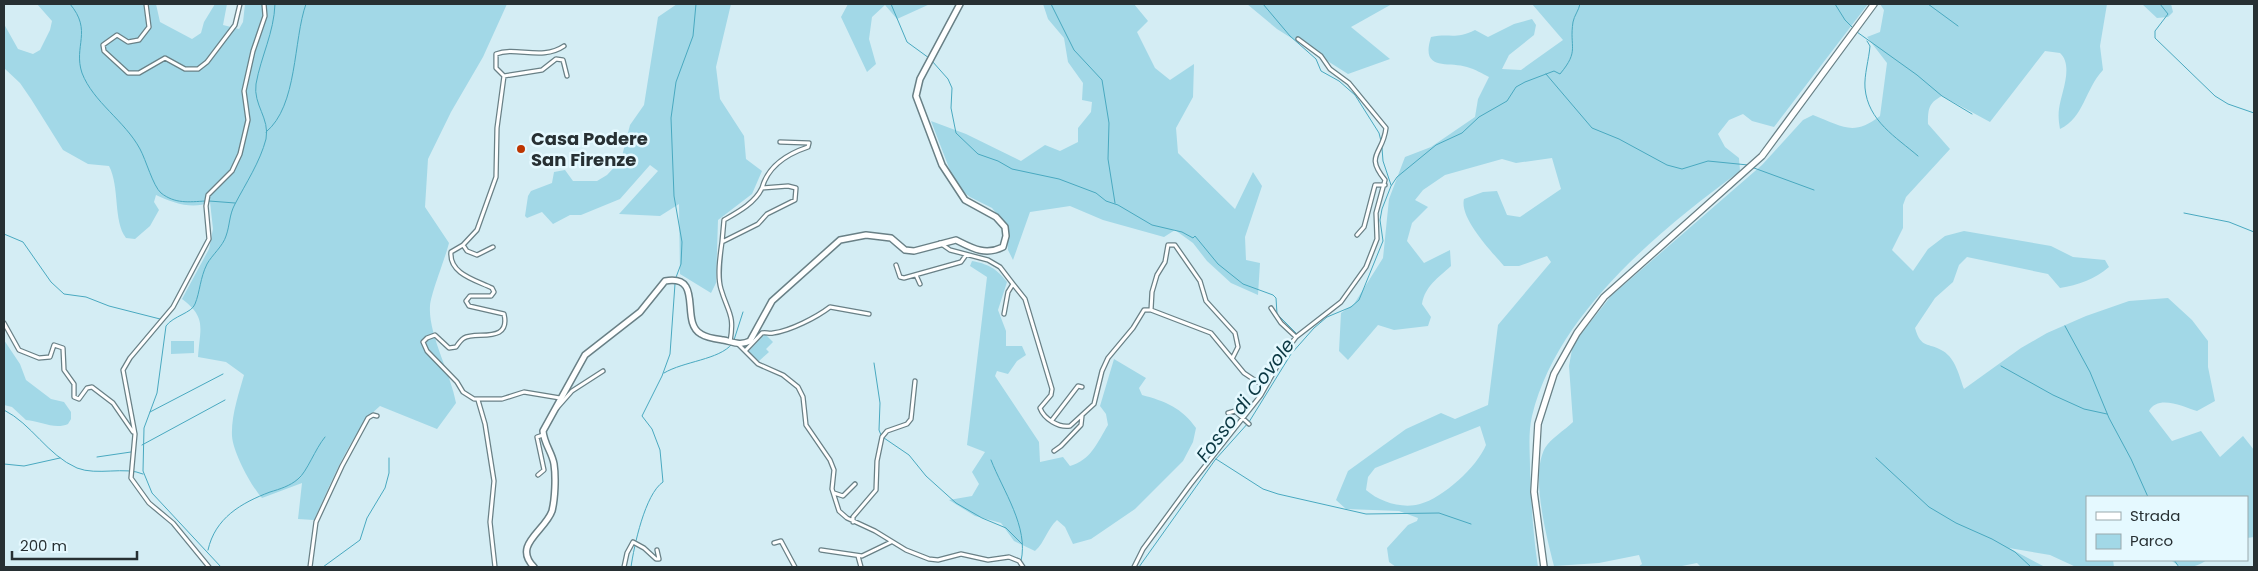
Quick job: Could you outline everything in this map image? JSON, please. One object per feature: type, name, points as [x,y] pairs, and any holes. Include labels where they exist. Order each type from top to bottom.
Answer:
[{"type":"main road","points":[[534,567],[526,553],[527,545],[547,521],[552,511],[553,498],[554,463],[544,442],[543,431],[585,355],[640,312],[660,286],[670,280],[679,280],[687,288],[694,326],[700,334],[738,344],[750,341],[772,301],[840,240],[866,235],[891,238],[905,250],[914,252],[940,243],[956,240],[978,251],[994,252],[1003,247],[1006,236],[1005,227],[996,217],[965,200],[942,165],[916,96],[920,79],[960,4]]},
{"type":"main road","points":[[1544,567],[1534,492],[1538,424],[1554,374],[1577,333],[1599,302],[1762,156],[1874,4]]},
{"type":"street","points":[[146,4],[149,27],[139,40],[128,42],[117,35],[104,44],[104,51],[128,73],[139,73],[165,58],[185,69],[198,69],[207,62],[235,25],[240,4]]},
{"type":"street","points":[[210,567],[172,523],[149,502],[131,478],[135,434],[123,370],[130,358],[173,307],[209,240],[206,206],[208,195],[232,171],[240,154],[248,120],[244,91],[253,52],[265,16],[264,4]]},
{"type":"street","points":[[1134,567],[1143,549],[1224,440],[1246,422],[1296,337],[1341,302],[1366,267],[1377,239],[1376,213],[1385,180],[1376,169],[1374,162],[1386,131],[1381,120],[1349,83],[1330,69],[1321,56],[1298,39]]},
{"type":"street","points":[[504,76],[496,68],[496,54],[545,53],[556,51],[564,46]]},
{"type":"street","points":[[504,76],[533,73],[542,70],[556,59],[563,60],[565,63],[567,76]]},
{"type":"street","points":[[504,76],[497,128],[496,177],[477,230],[463,245],[451,252],[450,260],[457,271],[492,288],[494,292],[491,296],[470,296],[466,301],[469,306],[504,314],[505,320],[497,333],[486,337],[471,336],[462,338],[456,347],[449,348],[435,336],[423,342],[427,351],[457,382],[463,392],[478,400],[502,398],[524,392],[560,398]]},
{"type":"street","points":[[730,342],[732,313],[721,289],[720,279],[724,220],[758,196],[765,177],[780,160],[808,147],[809,143],[780,142]]},
{"type":"street","points":[[1357,235],[1364,227],[1375,185],[1385,185]]},
{"type":"street","points":[[722,242],[758,224],[767,214],[795,200],[797,196],[794,186],[762,188]]},
{"type":"street","points":[[940,243],[950,250],[988,260],[1000,267],[1025,299],[1052,389],[1051,395],[1040,408],[1045,416],[1061,426],[1070,426],[1094,404],[1102,371],[1108,358],[1133,328],[1144,310],[1151,310],[1212,334],[1244,373],[1265,387]]},
{"type":"street","points":[[463,245],[467,251],[477,256],[493,247]]},
{"type":"street","points":[[1151,310],[1152,292],[1157,276],[1163,268],[1168,245],[1175,245],[1200,281],[1206,300],[1235,332],[1238,347],[1232,357]]},
{"type":"street","points":[[896,265],[900,277],[916,275],[961,262],[966,255]]},
{"type":"street","points":[[916,275],[920,284]]},
{"type":"street","points":[[1004,314],[1008,292],[1013,284]]},
{"type":"street","points":[[745,351],[762,333],[774,333],[797,325],[819,316],[830,307],[870,314]]},
{"type":"street","points":[[1271,308],[1281,323],[1296,337]]},
{"type":"street","points":[[4,323],[19,350],[45,359],[50,357],[54,345],[63,348],[64,370],[74,384],[74,397],[79,399],[89,387],[97,390],[113,403],[135,434]]},
{"type":"street","points":[[738,344],[758,364],[783,375],[798,387],[803,397],[806,425],[834,470],[831,484],[839,511],[853,522],[875,530],[891,542],[929,559],[938,560],[961,554],[988,560],[1009,557],[1019,561],[1023,567]]},
{"type":"street","points":[[555,410],[572,391],[603,371]]},
{"type":"street","points":[[853,522],[853,517],[876,490],[877,461],[882,437],[887,431],[907,424],[911,419],[916,381]]},
{"type":"street","points":[[1052,420],[1078,386],[1082,387]]},
{"type":"street","points":[[478,400],[485,424],[494,481],[490,522],[495,567]]},
{"type":"street","points":[[1228,413],[1235,411],[1246,422]]},
{"type":"street","points":[[310,567],[316,522],[342,466],[368,418],[374,415],[377,416]]},
{"type":"street","points":[[1054,450],[1061,446],[1081,425],[1082,416]]},
{"type":"street","points":[[538,476],[544,470],[537,438],[543,435]]},
{"type":"street","points":[[833,493],[843,496],[855,484]]},
{"type":"street","points":[[774,543],[781,541],[795,567]]},
{"type":"street","points":[[624,567],[627,553],[633,542],[644,548],[656,559],[659,559],[657,550]]},
{"type":"street","points":[[821,550],[858,556],[891,542]]},
{"type":"street","points":[[858,556],[861,567]]},
{"type":"green space","points":[[37,4],[156,4],[160,22],[192,39],[201,33],[204,22],[215,4],[227,4],[223,25],[239,29],[243,22],[245,4],[507,4],[483,57],[451,112],[428,159],[425,207],[449,243],[431,300],[430,317],[456,403],[437,429],[380,406],[370,416],[351,443],[314,520],[298,519],[302,483],[262,498],[258,493],[239,459],[232,436],[234,413],[244,375],[226,362],[198,357],[199,318],[182,299],[209,249],[213,229],[210,202],[190,205],[169,201],[156,195],[154,202],[159,210],[150,226],[135,239],[126,238],[119,223],[114,184],[109,166],[88,164],[63,150],[20,83],[4,68],[4,24],[18,49],[33,54],[40,50],[50,30],[52,21]]},
{"type":"green space","points":[[677,4],[731,4],[716,67],[720,99],[744,136],[746,159],[762,171],[752,194],[718,220],[716,283],[711,293],[680,274],[679,204],[660,216],[619,214],[658,171],[650,165],[620,199],[581,215],[570,215],[553,224],[542,212],[527,218],[525,216],[528,196],[531,191],[552,183],[554,172],[565,170],[573,181],[597,181],[607,175],[621,160],[630,125],[644,105],[658,17]]},
{"type":"green space","points":[[848,4],[930,4],[897,19],[885,5],[872,17],[869,39],[876,64],[867,72],[841,17]]},
{"type":"green space","points":[[1043,4],[1134,4],[1148,21],[1137,32],[1155,68],[1170,80],[1194,64],[1193,97],[1176,128],[1178,153],[1235,209],[1253,172],[1262,186],[1245,237],[1246,260],[1260,263],[1258,295],[1231,283],[1207,261],[1193,243],[1175,230],[1164,237],[1103,220],[1070,206],[1030,212],[1013,260],[1008,250],[1006,225],[992,208],[970,197],[956,186],[931,121],[966,134],[1021,161],[1045,145],[1060,151],[1078,142],[1078,128],[1091,112],[1092,102],[1082,100],[1083,83],[1068,62],[1064,38],[1048,19]]},
{"type":"green space","points":[[1247,4],[1392,4],[1351,27],[1390,59],[1348,74],[1277,29]]},
{"type":"green space","points":[[1532,4],[1868,4],[1774,127],[1752,121],[1743,114],[1729,120],[1718,134],[1725,147],[1739,158],[1740,171],[1677,220],[1615,277],[1587,309],[1564,343],[1545,378],[1532,416],[1530,429],[1532,506],[1538,567],[1396,567],[1389,562],[1387,548],[1408,525],[1417,521],[1418,518],[1399,511],[1346,509],[1336,500],[1348,471],[1406,429],[1441,413],[1455,419],[1488,405],[1498,325],[1551,262],[1547,256],[1519,266],[1504,266],[1471,225],[1466,216],[1464,199],[1483,192],[1497,191],[1507,215],[1520,217],[1561,189],[1552,158],[1516,163],[1502,159],[1445,175],[1423,190],[1415,200],[1428,207],[1412,223],[1407,241],[1424,263],[1450,250],[1451,266],[1426,292],[1422,304],[1431,317],[1428,326],[1394,330],[1378,325],[1348,360],[1339,351],[1341,313],[1354,304],[1383,258],[1389,199],[1405,157],[1431,147],[1475,117],[1478,99],[1489,77],[1470,68],[1438,63],[1433,60],[1429,56],[1431,37],[1457,36],[1475,30],[1488,37],[1514,24],[1532,19],[1536,25],[1534,35],[1509,55],[1502,69],[1521,70],[1563,40]],"holes":[[[1480,426],[1486,445],[1482,454],[1467,472],[1449,488],[1429,501],[1406,506],[1399,505],[1384,501],[1366,490],[1368,477],[1375,468]]]},
{"type":"green space","points":[[1880,4],[2107,4],[2100,46],[2103,70],[2074,118],[2060,129],[2059,109],[2066,80],[2066,65],[2060,53],[2045,51],[1990,122],[1942,96],[1931,104],[1928,124],[1950,149],[1906,197],[1903,205],[1903,228],[1892,250],[1913,271],[1928,249],[1945,236],[1964,231],[2051,246],[2073,257],[2105,260],[2109,267],[2086,281],[2060,288],[2048,274],[1967,257],[1959,265],[1953,282],[1935,298],[1915,328],[1917,335],[1923,342],[1938,348],[1951,358],[1964,389],[2021,348],[2047,333],[2086,316],[2129,301],[2168,298],[2192,320],[2208,341],[2208,367],[2215,401],[2197,411],[2165,402],[2158,403],[2149,411],[2172,441],[2201,431],[2220,457],[2243,436],[2254,450],[2254,537],[2248,538],[2248,496],[2086,496],[2086,561],[2113,561],[2114,567],[2076,567],[2050,555],[2009,548],[2045,567],[1701,567],[1697,563],[1677,567],[1638,567],[1642,564],[1639,555],[1599,563],[1554,566],[1541,507],[1539,474],[1545,448],[1573,422],[1569,366],[1573,344],[1611,296],[1762,165],[1803,120],[1813,115],[1840,126],[1855,128],[1871,122],[1880,116],[1887,63],[1867,37],[1880,32],[1884,10]]},
{"type":"green space","points":[[2142,4],[2171,4],[2173,12],[2168,17],[2157,18]]},
{"type":"green space","points":[[972,261],[991,267],[1007,282],[998,310],[1006,331],[1006,346],[1022,346],[1026,355],[1017,361],[1008,374],[997,371],[995,376],[1039,442],[1040,462],[1063,457],[1070,466],[1083,460],[1093,450],[1108,425],[1106,414],[1100,406],[1114,359],[1146,378],[1139,388],[1142,395],[1179,410],[1196,428],[1193,442],[1183,461],[1135,509],[1091,539],[1073,544],[1065,527],[1057,520],[1035,551],[1014,541],[1001,523],[975,516],[949,500],[972,496],[979,484],[972,472],[985,452],[967,445],[987,277],[970,266]]},
{"type":"green space","points":[[765,334],[773,342],[766,349],[769,352],[759,361],[748,352]]},
{"type":"green space","points":[[4,340],[20,364],[26,380],[51,399],[64,402],[71,412],[71,419],[68,424],[53,426],[26,420],[12,407],[4,405]]},
{"type":"green space","points":[[171,341],[194,341],[194,353],[171,354]]},
{"type":"green space","points":[[2172,561],[2205,561],[2189,567],[2180,566]]},
{"type":"waterway","points":[[70,4],[77,14],[82,31],[80,55],[82,73],[101,102],[134,139],[158,190],[166,197],[177,201],[205,201]]},
{"type":"waterway","points":[[221,567],[152,493],[143,471],[144,428],[157,393],[166,326],[190,310],[195,304],[205,269],[225,240],[233,208],[256,164],[266,139],[266,125],[257,99],[256,84],[270,35],[275,4]]},
{"type":"waterway","points":[[266,132],[276,121],[284,106],[293,72],[306,4]]},
{"type":"waterway","points":[[675,280],[681,264],[682,242],[674,196],[671,118],[676,82],[693,36],[696,4]]},
{"type":"waterway","points":[[891,4],[907,42],[929,58]]},
{"type":"waterway","points":[[1051,4],[1074,50],[1102,80],[1109,123],[1108,159],[1115,203]]},
{"type":"waterway","points":[[1263,4],[1290,36],[1316,59],[1321,71],[1339,81],[1355,95],[1379,133],[1381,141]]},
{"type":"waterway","name":"Fosso di Covole","points":[[1139,567],[1215,460],[1249,422],[1291,354],[1314,328],[1327,317],[1351,307],[1359,300],[1383,241],[1380,220],[1382,209],[1391,186],[1397,177],[1436,145],[1462,133],[1479,117],[1507,101],[1516,87],[1554,71],[1560,74],[1572,54],[1573,22],[1580,4]]},
{"type":"waterway","points":[[1835,4],[1845,20],[1854,29]]},
{"type":"waterway","points":[[1928,4],[1958,26]]},
{"type":"waterway","points":[[2160,4],[2168,14],[2155,31],[2155,38],[2215,96],[2228,104],[2254,113]]},
{"type":"waterway","points":[[1857,32],[1917,75],[1942,96],[1972,114]]},
{"type":"waterway","points":[[1867,41],[1870,46],[1865,88],[1871,110],[1892,135],[1918,156]]},
{"type":"waterway","points":[[932,61],[948,79],[952,88],[951,108],[956,133],[978,154],[998,161],[1012,169],[1059,179],[1096,193],[1106,201],[1118,205],[1152,225],[1182,232],[1193,238],[1195,236],[1218,264],[1243,284],[1273,295],[1276,298],[1277,314],[1297,334]]},
{"type":"waterway","points":[[1546,74],[1592,128],[1619,139],[1667,165],[1682,169],[1708,161],[1748,165]]},
{"type":"waterway","points":[[1382,148],[1383,161],[1391,185]]},
{"type":"waterway","points":[[1754,168],[1814,190]]},
{"type":"waterway","points":[[209,201],[235,203]]},
{"type":"waterway","points":[[2184,213],[2229,222],[2254,232]]},
{"type":"waterway","points":[[4,234],[23,242],[51,282],[64,294],[86,297],[109,306],[160,319]]},
{"type":"waterway","points":[[631,567],[641,521],[651,497],[663,482],[660,450],[652,429],[642,416],[662,376],[670,354],[675,284]]},
{"type":"waterway","points":[[734,340],[743,312]]},
{"type":"waterway","points":[[2065,326],[2090,372],[2109,418],[2131,459],[2148,496]]},
{"type":"waterway","points":[[664,373],[719,354],[732,344]]},
{"type":"waterway","points":[[874,363],[880,403],[879,430],[881,435]]},
{"type":"waterway","points":[[2001,366],[2053,395],[2084,409],[2107,414]]},
{"type":"waterway","points":[[150,412],[223,374]]},
{"type":"waterway","points":[[142,445],[225,400]]},
{"type":"waterway","points":[[4,410],[23,423],[48,448],[77,468],[93,471],[128,471],[143,474]]},
{"type":"waterway","points":[[208,550],[211,539],[217,529],[231,513],[249,501],[292,484],[298,479],[305,471],[325,437]]},
{"type":"waterway","points":[[884,438],[909,455],[926,476],[956,503],[982,518],[1006,528],[1022,544]]},
{"type":"waterway","points":[[97,457],[131,452]]},
{"type":"waterway","points":[[4,464],[24,466],[60,458]]},
{"type":"waterway","points":[[323,567],[360,540],[367,518],[385,488],[389,473],[389,458]]},
{"type":"waterway","points":[[1876,458],[1929,507],[1956,523],[1992,539],[2015,552],[2031,567]]},
{"type":"waterway","points":[[1216,459],[1263,489],[1278,494],[1366,514],[1439,513],[1471,524]]},
{"type":"waterway","points":[[991,460],[1014,509],[1018,522],[1021,535],[1021,561]]},
{"type":"waterway","points":[[2175,561],[2179,567]]},
{"type":"place","name":"Casa Podere San Firenze","points":[[521,149]]}]
